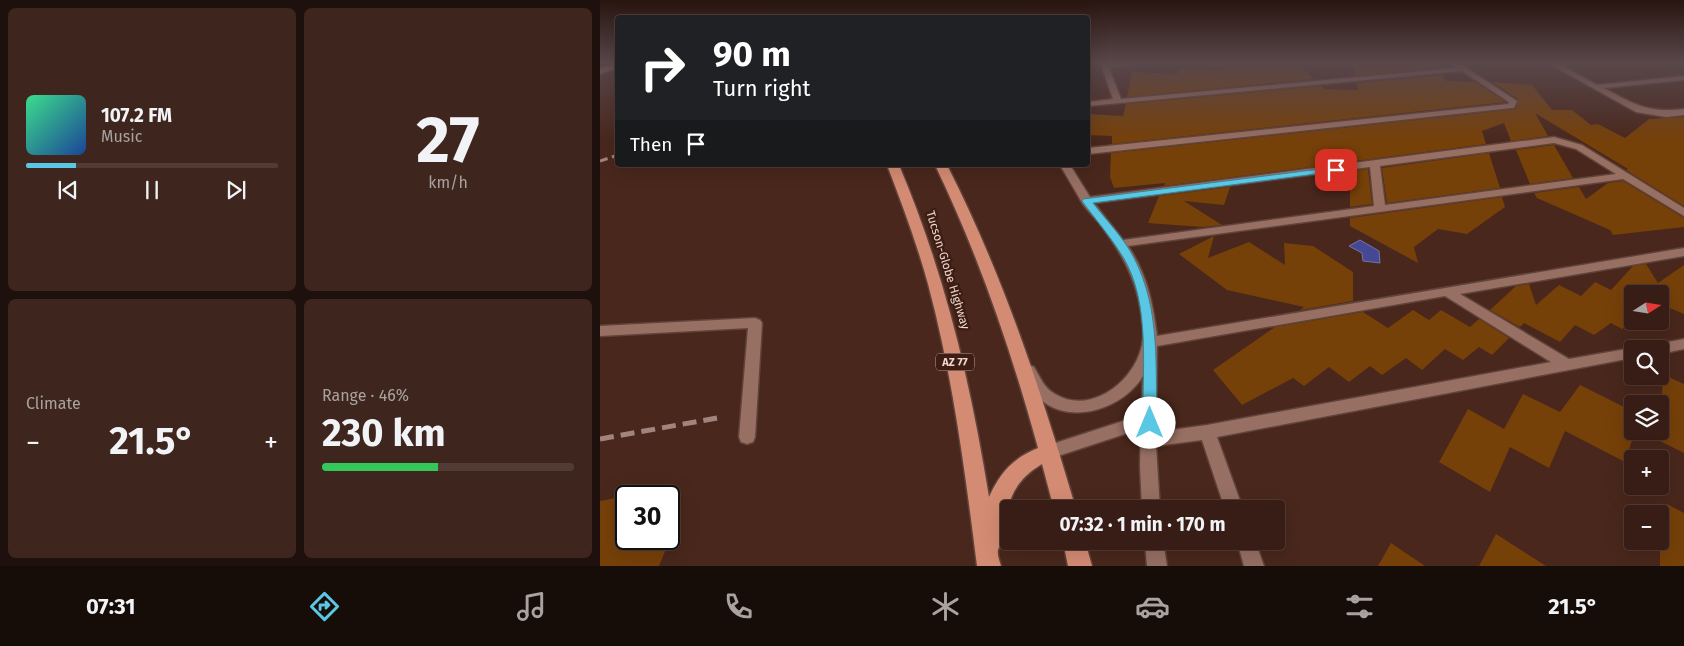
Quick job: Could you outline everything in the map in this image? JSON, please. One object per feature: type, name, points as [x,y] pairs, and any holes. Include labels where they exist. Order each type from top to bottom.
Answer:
[{"type":"highway","name":"Tucson-Globe Highway","points":[[893,167],[924,246],[951,344],[968,426],[990,566]]},
{"type":"highway","points":[[942,167],[963,208],[981,250],[1015,345],[1062,500]]},
{"type":"highway","points":[[990,566],[992,527],[1006,483],[1022,464],[1049,452]]},
{"type":"highway","points":[[1076,550],[1080,566]]},
{"type":"street","points":[[1113,88],[1118,101]]},
{"type":"street","points":[[1090,104],[1254,88]]},
{"type":"street","points":[[1090,152],[1511,106],[1513,101],[1494,88]]},
{"type":"street","points":[[1599,88],[1640,110],[1666,114],[1684,112]]},
{"type":"street","points":[[1086,201],[1375,165],[1554,140],[1579,147],[1684,214]]},
{"type":"street","points":[[1375,165],[1380,210]]},
{"type":"street","points":[[1066,167],[1086,201],[1120,244],[1135,269],[1143,290],[1148,316],[1149,342],[1150,440],[1148,459],[1150,500]]},
{"type":"street","points":[[1120,244],[1625,176]]},
{"type":"street","points":[[1149,342],[1684,252]]},
{"type":"street","points":[[1447,292],[1567,365]]},
{"type":"street","points":[[600,331],[755,323],[747,437]]},
{"type":"street","points":[[1015,345],[1035,383],[1042,392],[1059,403],[1081,405],[1103,401],[1121,392],[1137,373],[1149,342]]},
{"type":"street","points":[[1669,347],[1684,344]]},
{"type":"street","points":[[1150,440],[1207,432],[1624,354]]},
{"type":"street","points":[[1049,452],[1128,426],[1150,406]]},
{"type":"street","points":[[1207,432],[1231,500]]},
{"type":"street","points":[[1155,550],[1157,566]]},
{"type":"street","points":[[1249,550],[1254,566]]},
{"type":"shaded area","points":[[1360,240],[1379,251],[1380,263],[1363,261],[1362,253],[1349,246]]},
{"type":"building","points":[[1129,88],[1216,88],[1127,97]]},
{"type":"building","points":[[1295,88],[1358,90],[1358,88],[1485,88],[1506,102],[1112,144],[1112,136],[1090,135],[1090,114],[1123,116],[1126,104]]},
{"type":"building","points":[[1502,88],[1535,88],[1552,110],[1572,110],[1591,125],[1598,124],[1625,138],[1649,119],[1684,117],[1684,206],[1626,170],[1628,169],[1535,113],[1548,136],[1511,141],[1504,123],[1482,131],[1486,144],[1164,186],[1165,183],[1114,188],[1110,177],[1111,153],[1516,109],[1518,99]]},
{"type":"building","points":[[1554,145],[1573,178],[1530,184],[1516,150]]},
{"type":"building","points":[[1489,153],[1500,188],[1387,203],[1382,168]]},
{"type":"building","points":[[1368,169],[1372,204],[1350,207],[1350,171]]},
{"type":"building","points":[[1623,181],[1684,218],[1684,227],[1613,235],[1610,230],[1537,198],[1534,193],[1579,187],[1586,199],[1608,183]]},
{"type":"building","points":[[1230,187],[1224,205],[1184,201],[1222,225],[1202,227],[1148,223],[1159,196]]},
{"type":"building","points":[[1502,197],[1505,207],[1467,234],[1438,229],[1414,247],[1418,263],[1350,226],[1350,218]]},
{"type":"building","points":[[1214,236],[1208,258],[1249,242],[1285,265],[1284,243],[1313,246],[1353,272],[1353,301],[1300,310],[1304,307],[1227,290],[1179,254]]},
{"type":"building","points":[[1646,264],[1658,283],[1684,265],[1684,314],[1669,308],[1669,285],[1624,285],[1624,328],[1622,329],[1611,323],[1594,335],[1575,325],[1560,342],[1524,323],[1520,327],[1490,310],[1516,286],[1529,284],[1536,305],[1559,285],[1581,296],[1595,282],[1611,290],[1633,266]]},
{"type":"building","points":[[1413,310],[1429,320],[1441,310],[1470,327],[1479,319],[1509,338],[1492,355],[1479,347],[1463,360],[1445,349],[1422,370],[1406,358],[1382,375],[1370,366],[1349,382],[1329,367],[1304,386],[1293,378],[1242,405],[1213,370],[1275,327],[1363,312],[1388,328]]},
{"type":"building","points":[[1669,377],[1684,384],[1684,453],[1658,440],[1669,440],[1669,395],[1662,395],[1663,385],[1669,385]]},
{"type":"building","points":[[1580,385],[1624,407],[1624,440],[1632,440],[1629,450],[1624,450],[1624,461],[1565,431],[1549,468],[1510,447],[1490,492],[1439,462],[1468,409],[1504,429],[1523,394],[1560,412]]},
{"type":"building","points":[[615,498],[615,550],[666,550],[659,566],[600,566],[600,501]]},
{"type":"building","points":[[1669,505],[1684,513],[1684,566],[1660,566],[1660,550],[1669,550]]},
{"type":"building","points":[[1496,534],[1546,566],[1479,566]]},
{"type":"building","points":[[1391,543],[1425,566],[1378,566]]},
{"type":"railway","points":[[600,161],[615,156]]},
{"type":"railway","points":[[600,439],[717,418]]},
{"type":"route","points":[[1150,423],[1148,316],[1143,290],[1135,269],[1120,244],[1086,201],[1336,170]]}]
